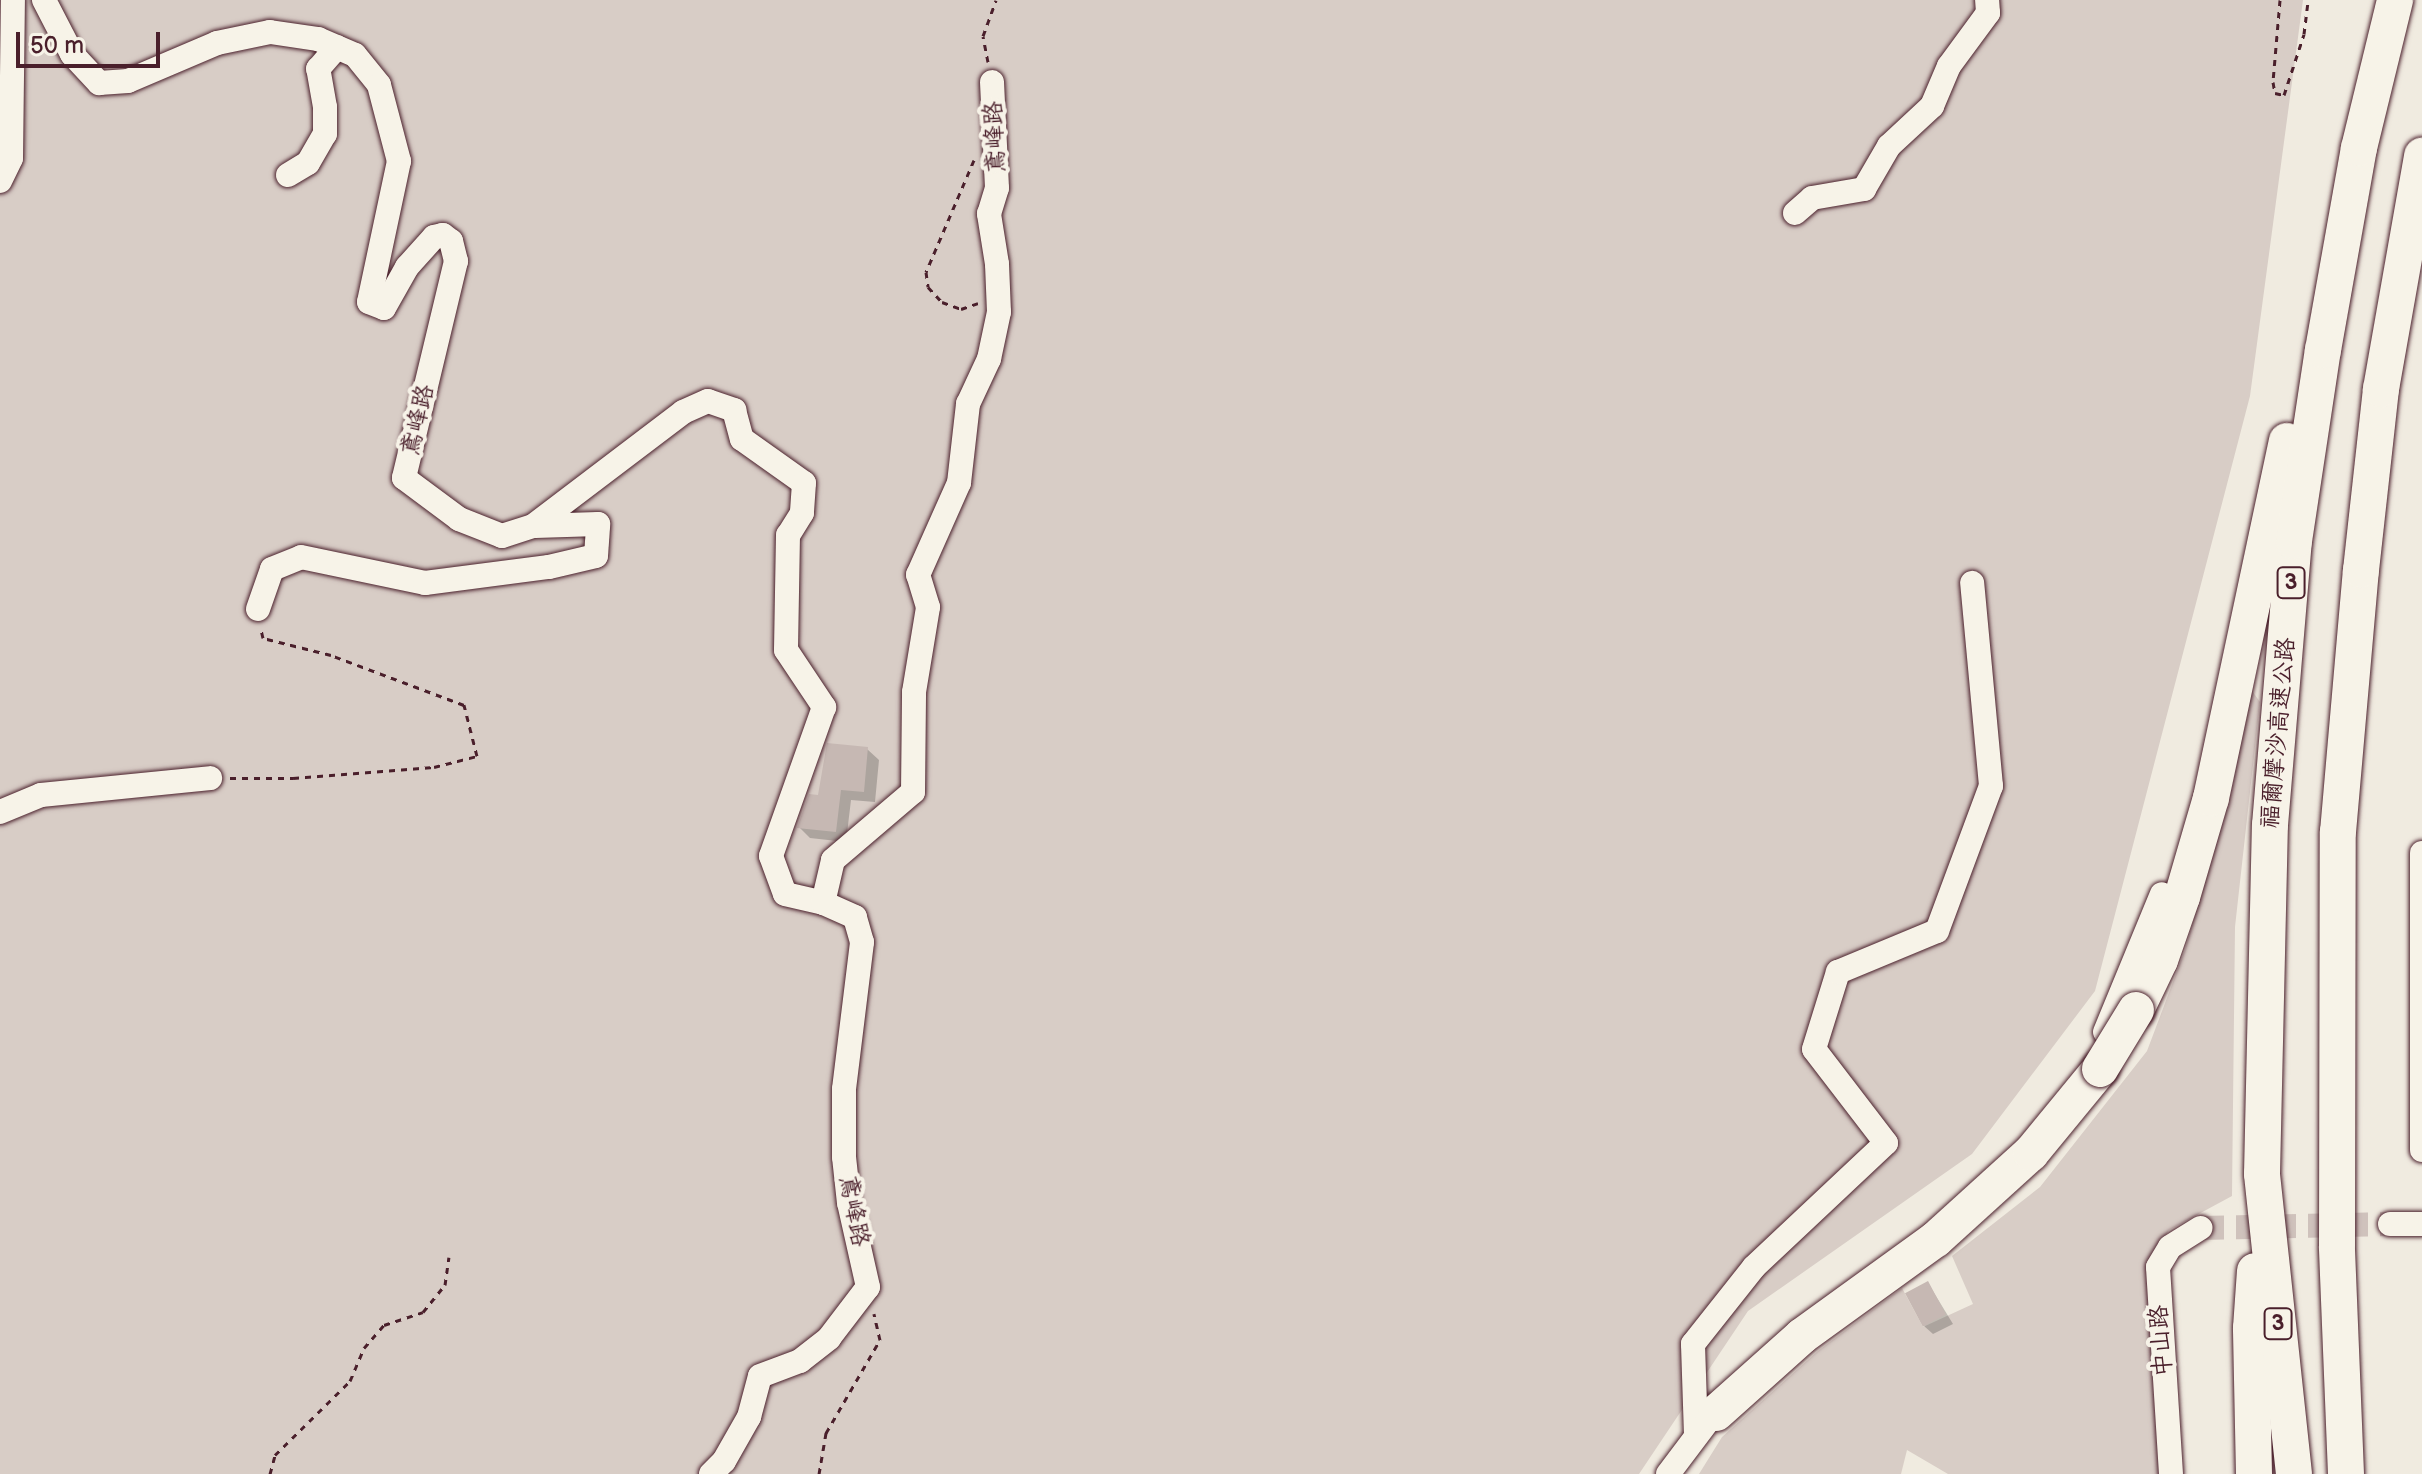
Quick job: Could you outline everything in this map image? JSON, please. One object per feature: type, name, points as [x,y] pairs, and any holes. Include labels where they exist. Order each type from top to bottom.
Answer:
[{"type":"highway","name":"福爾摩沙高速公路","points":[[2294,1474],[2262,1174],[2270,825],[2294,541],[2359,148],[2395,0]]},
{"type":"highway","points":[[1705,1426],[1802,1336],[1936,1239],[1960,1218],[2031,1153],[2112,1060],[2123,1017],[2178,909],[2211,798],[2283,456],[2359,148]]},
{"type":"highway","points":[[2346,1474],[2337,1246],[2338,832],[2361,570],[2381,389],[2422,156]]},
{"type":"highway","points":[[2254,1474],[2251,1328],[2262,1174]]},
{"type":"highway","points":[[2337,1246],[2360,1424],[2371,1474]]},
{"type":"street","points":[[0,181],[11,158],[13,0]]},
{"type":"street","name":"鳶峰路","points":[[44,0],[72,54],[99,83],[128,81],[217,43],[270,32],[318,39],[355,55],[379,85],[399,161],[369,302],[375,307],[384,308],[407,267],[434,237],[443,235],[451,241],[456,261],[404,478],[459,519],[502,536],[533,526],[683,412],[708,401],[734,410],[742,439],[804,483],[802,513],[788,535],[786,650],[824,707],[771,856],[785,894],[823,903],[855,917],[862,942],[844,1089],[844,1157],[849,1203],[868,1287]]},
{"type":"street","points":[[1795,213],[1812,198],[1864,189],[1889,146],[1932,106],[1949,66],[1988,13],[1987,0]]},
{"type":"street","points":[[288,175],[308,163],[325,134],[325,107],[318,69],[337,47]]},
{"type":"street","name":"鳶峰路","points":[[823,903],[833,860],[913,792],[914,692],[928,607],[918,575],[959,483],[968,404],[989,359],[999,312],[989,214],[997,188],[992,82]]},
{"type":"street","points":[[258,609],[272,569],[301,557],[425,583],[549,567],[596,556],[598,524],[533,526]]},
{"type":"street","points":[[1705,1426],[1693,1344],[1754,1267],[1886,1143],[1814,1049],[1838,972],[1937,931],[1991,786],[1972,583]]},
{"type":"street","points":[[0,812],[41,795],[210,778]]},
{"type":"street","points":[[2422,853],[2422,1150]]},
{"type":"street","points":[[1668,1474],[1705,1426],[1714,1402],[1777,1337],[1921,1234],[2024,1140],[2123,1017],[2162,894]]},
{"type":"street","points":[[2390,1224],[2422,1224]]},
{"type":"street","name":"中山路","points":[[2171,1474],[2158,1267],[2170,1247],[2200,1228]]},
{"type":"street","points":[[711,1474],[724,1461],[749,1417],[760,1376],[800,1361],[829,1338],[868,1287]]},
{"type":"path","points":[[992,82],[983,36],[996,0]]},
{"type":"path","points":[[2280,0],[2273,82],[2275,93],[2284,95],[2304,34],[2308,0]]},
{"type":"path","points":[[994,124],[967,174],[926,272],[928,287],[942,302],[961,309],[977,305],[997,273]]},
{"type":"path","points":[[210,778],[293,778],[434,767],[477,756],[464,705],[331,655],[263,638],[258,609]]},
{"type":"path","points":[[270,1474],[275,1455],[350,1381],[364,1348],[384,1325],[423,1312],[445,1285],[449,1257]]},
{"type":"path","points":[[819,1474],[826,1433],[856,1374],[880,1340],[868,1287]]},
{"type":"shaded area","points":[[0,0],[2303,0],[2250,396],[2095,991],[1972,1154],[1748,1311],[1639,1474],[0,1474]]},
{"type":"shaded area","points":[[2245,681],[2260,702],[2235,927],[2232,1196],[2169,1230],[2146,1265],[2162,1474],[1948,1474],[1907,1450],[1901,1474],[1699,1474],[1722,1437],[1818,1351],[1902,1288],[1923,1327],[1973,1304],[1952,1256],[2040,1187],[2147,1051],[2185,950],[2215,844]]},
{"type":"building","points":[[827,743],[868,747],[864,792],[841,790],[836,832],[797,828],[809,794],[818,795]]},
{"type":"building","points":[[1928,1281],[1946,1315],[1923,1327],[1905,1293]]},
{"type":"tunnel","points":[[2200,1228],[2390,1224]]}]
